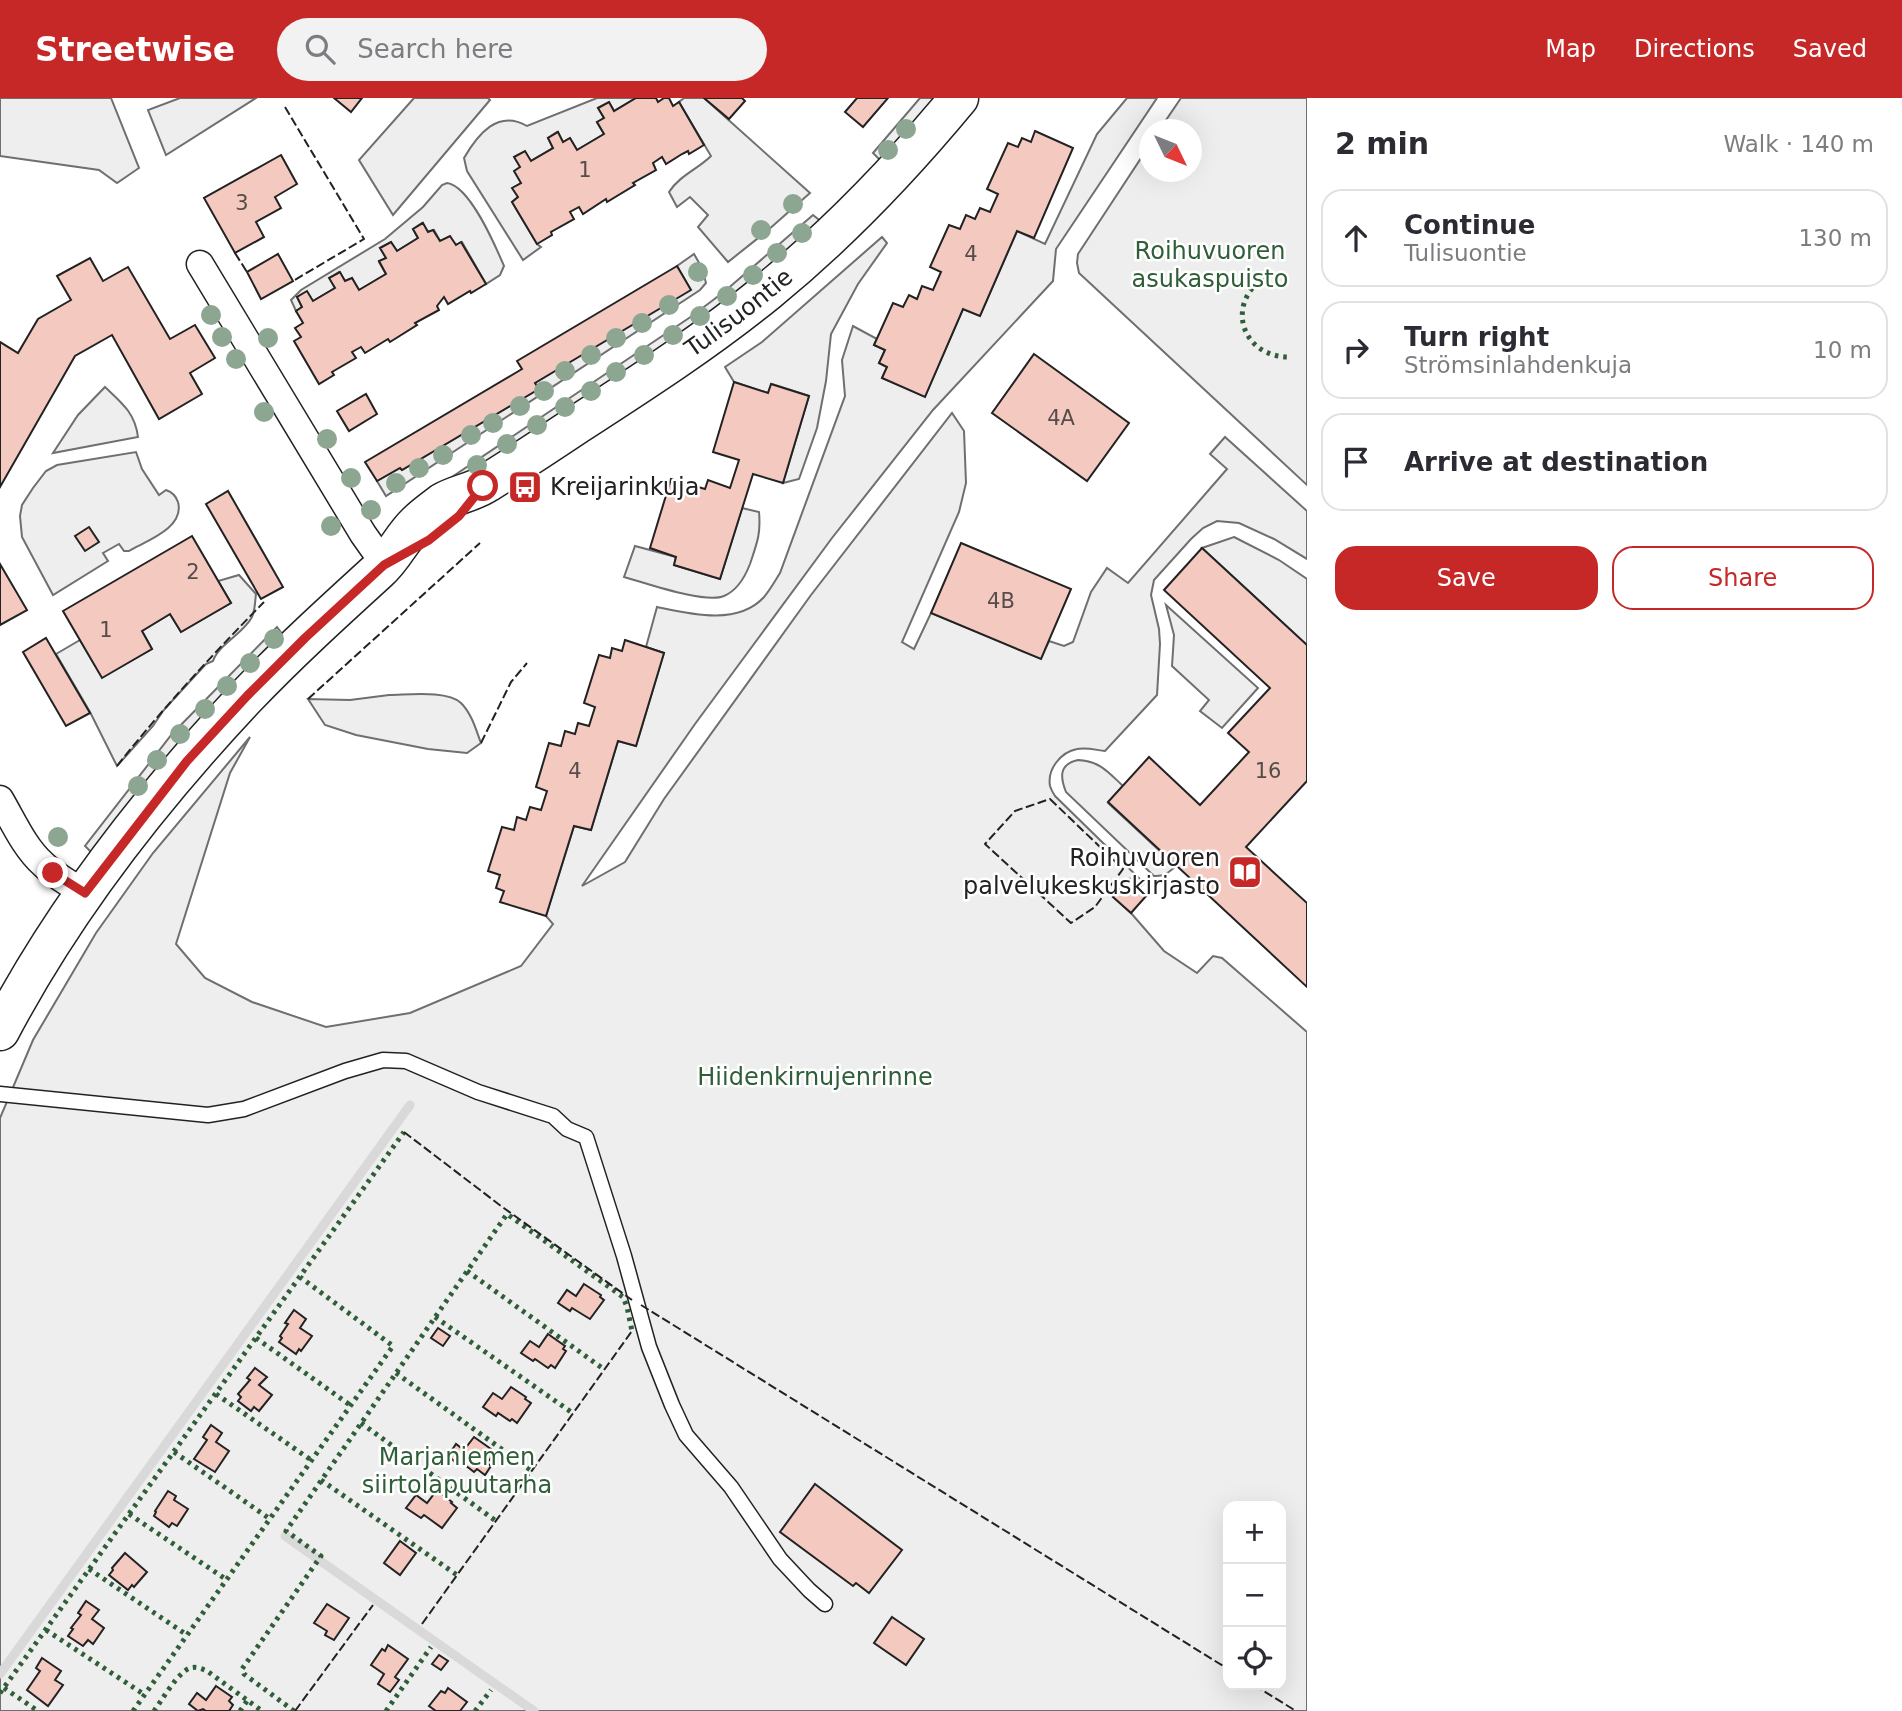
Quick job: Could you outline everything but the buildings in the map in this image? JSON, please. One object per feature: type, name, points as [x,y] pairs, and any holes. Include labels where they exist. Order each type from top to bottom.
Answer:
[{"type":"main road","name":"Tulisuontie","points":[[0,1031],[57,933],[187,761],[305,638],[384,565],[416,523],[445,501],[483,486],[683,355],[769,290],[872,195],[917,149],[959,98]]},
{"type":"street","points":[[200,264],[384,565]]},
{"type":"street","points":[[0,799],[26,844],[41,863],[85,893]]},
{"type":"lane","points":[[0,1094],[208,1115],[244,1108],[345,1071],[383,1060],[395,1060],[406,1061],[478,1091],[553,1116],[567,1129],[586,1137],[624,1256],[649,1347],[686,1435],[731,1487],[780,1559],[808,1590],[825,1604]]},
{"type":"green space","points":[[0,98],[111,98],[139,168],[117,183],[99,170],[0,156]]},
{"type":"green space","points":[[180,98],[256,98],[166,155],[148,110]]},
{"type":"green space","points":[[414,98],[490,100],[393,215],[359,160]]},
{"type":"green space","points":[[597,98],[636,98],[614,111],[609,102],[598,108],[604,118],[597,122],[604,134],[577,150],[570,138],[563,142],[557,132],[548,138],[553,148],[520,167],[521,183],[513,188],[518,197],[512,202],[541,247],[523,260],[467,171],[464,158],[482,133],[498,122],[507,120],[527,126]]},
{"type":"green space","points":[[684,98],[704,98],[810,193],[728,262],[698,227],[708,215],[690,197],[677,207],[669,192],[678,181],[711,156],[679,102]]},
{"type":"green space","points":[[920,98],[939,98],[882,162],[873,153]]},
{"type":"green space","points":[[1127,98],[1157,98],[1143,119],[1139,119],[1139,125],[1056,249],[1053,281],[933,410],[832,538],[695,724],[582,886],[625,862],[664,799],[811,595],[952,413],[964,431],[966,483],[959,512],[902,642],[914,649],[931,613],[1041,658],[1049,641],[1064,646],[1073,642],[1091,592],[1107,568],[1128,583],[1227,469],[1210,454],[1225,437],[1307,511],[1307,559],[1274,539],[1239,523],[1217,521],[1203,528],[1191,539],[1154,580],[1151,595],[1160,644],[1157,695],[1105,751],[1077,749],[1056,762],[1051,773],[1050,786],[1055,796],[1144,883],[1139,888],[1129,879],[1113,897],[1131,913],[1164,951],[1197,973],[1213,956],[1222,958],[1307,1032],[1307,1711],[0,1711],[0,1118],[33,1040],[96,933],[153,853],[250,737],[230,773],[176,944],[205,978],[252,1002],[326,1027],[410,1013],[521,966],[553,924],[546,916],[574,826],[591,830],[618,741],[636,746],[664,653],[646,647],[657,607],[713,616],[741,612],[764,597],[780,573],[845,396],[842,360],[853,326],[877,339],[874,345],[885,350],[879,363],[887,367],[882,378],[925,396],[963,309],[980,316],[1017,231],[1045,244],[1097,134]]},
{"type":"green space","name":"Roihuvuoren asukaspuisto","points":[[1181,98],[1307,98],[1307,485],[1079,273],[1078,254],[1139,161],[1139,182],[1202,182],[1202,119],[1167,119]]},
{"type":"green space","points":[[447,183],[464,194],[481,218],[504,266],[500,275],[486,284],[462,242],[456,245],[440,241],[434,230],[428,232],[422,223],[413,229],[418,238],[397,251],[391,242],[380,248],[386,258],[379,262],[386,274],[359,290],[352,278],[345,281],[339,272],[330,278],[335,288],[313,301],[297,297],[302,307],[296,311],[291,300],[301,290],[385,239]]},
{"type":"green space","points":[[813,215],[823,223],[734,300],[494,461],[431,491],[692,316]]},
{"type":"green space","points":[[882,237],[887,243],[858,284],[831,334],[817,428],[799,479],[783,483],[809,396],[772,384],[768,393],[734,382],[725,367],[762,342]]},
{"type":"green space","points":[[694,254],[706,283],[700,290],[386,496],[377,481],[400,468],[402,470],[538,389],[535,383],[690,289],[677,266]]},
{"type":"green space","points":[[105,387],[131,415],[138,437],[53,453],[78,415]]},
{"type":"green space","points":[[136,452],[142,469],[159,495],[166,490],[176,498],[179,511],[176,519],[162,533],[129,551],[124,551],[119,544],[103,553],[108,561],[53,595],[22,537],[22,505],[46,471],[57,465]]},
{"type":"green space","points":[[742,508],[759,512],[759,533],[746,574],[737,587],[724,596],[715,598],[675,592],[624,577],[635,546],[676,557],[674,565],[720,579]]},
{"type":"green space","points":[[1234,537],[1279,560],[1307,579],[1307,645],[1202,548]]},
{"type":"green space","points":[[239,575],[256,594],[252,617],[243,629],[220,649],[213,661],[206,664],[182,690],[117,766],[90,712],[56,654],[80,640],[102,677],[152,649],[142,631],[170,614],[181,632],[231,603],[218,581]]},
{"type":"green space","points":[[1166,605],[1258,688],[1222,728],[1200,711],[1209,700],[1172,666],[1174,635]]},
{"type":"green space","points":[[277,627],[285,638],[96,853],[91,852],[85,846],[172,734]]},
{"type":"green space","points":[[427,694],[455,699],[468,712],[481,743],[467,753],[428,749],[356,735],[325,725],[308,699],[350,700]]},
{"type":"green space","points":[[1078,760],[1098,765],[1123,786],[1108,803],[1176,866],[1164,875],[1154,876],[1066,792],[1064,768]]},
{"type":"waterway","points":[[0,1674],[410,1105]]},
{"type":"waterway","points":[[285,1536],[534,1711]]},
{"type":"hedge","points":[[1265,277],[1245,300],[1242,313],[1244,326],[1259,348],[1288,357]]},
{"type":"hedge","points":[[0,1693],[404,1132]]},
{"type":"hedge","points":[[294,1711],[244,1674],[242,1669],[321,1556],[286,1531],[507,1214],[623,1297],[632,1331]]},
{"type":"hedge","points":[[467,1271],[605,1370]]},
{"type":"hedge","points":[[133,1711],[393,1346],[300,1277]]},
{"type":"hedge","points":[[435,1317],[574,1414]]},
{"type":"hedge","points":[[256,1338],[350,1405]]},
{"type":"hedge","points":[[396,1373],[532,1471]]},
{"type":"hedge","points":[[216,1394],[311,1460]]},
{"type":"hedge","points":[[361,1423],[496,1521]]},
{"type":"hedge","points":[[174,1452],[270,1519]]},
{"type":"hedge","points":[[321,1480],[457,1575]]},
{"type":"hedge","points":[[129,1514],[227,1580]]},
{"type":"hedge","points":[[89,1569],[187,1635]]},
{"type":"hedge","points":[[46,1630],[145,1695]]},
{"type":"hedge","points":[[386,1711],[431,1647]]},
{"type":"hedge","points":[[154,1711],[180,1675],[194,1667],[207,1671],[262,1711]]},
{"type":"hedge","points":[[4,1688],[38,1711]]},
{"type":"hedge","points":[[475,1711],[491,1690]]},
{"type":"hedge","points":[[240,1711],[247,1701]]},
{"type":"fence","points":[[285,107],[364,239],[293,281]]},
{"type":"fence","points":[[235,253],[247,272]]},
{"type":"fence","points":[[308,699],[480,543]]},
{"type":"fence","points":[[117,766],[188,682],[264,602]]},
{"type":"fence","points":[[481,743],[511,682],[527,663]]},
{"type":"fence","points":[[1050,799],[1123,869],[1095,907],[1071,923],[985,844],[1015,811],[1050,799]]},
{"type":"fence","points":[[404,1132],[632,1300]]},
{"type":"fence","points":[[641,1305],[1223,1666]]},
{"type":"fence","points":[[422,1624],[632,1331]]},
{"type":"fence","points":[[295,1711],[373,1605]]},
{"type":"fence","points":[[1262,1690],[1296,1711]]},
{"type":"place","name":"Kreijarinkuja","points":[[525,487]]},
{"type":"place","name":"Roihuvuoren palvelukeskuskirjasto","points":[[1245,872]]},
{"type":"route","points":[[53,873],[85,893],[187,761],[247,696],[384,565],[429,540],[459,516],[483,486]]},
{"type":"park label","name":"Hiidenkirnujenrinne","points":[[815,1077]]},
{"type":"park label","name":"Marjaniemen siirtolapuutarha","points":[[457,1471]]}]
